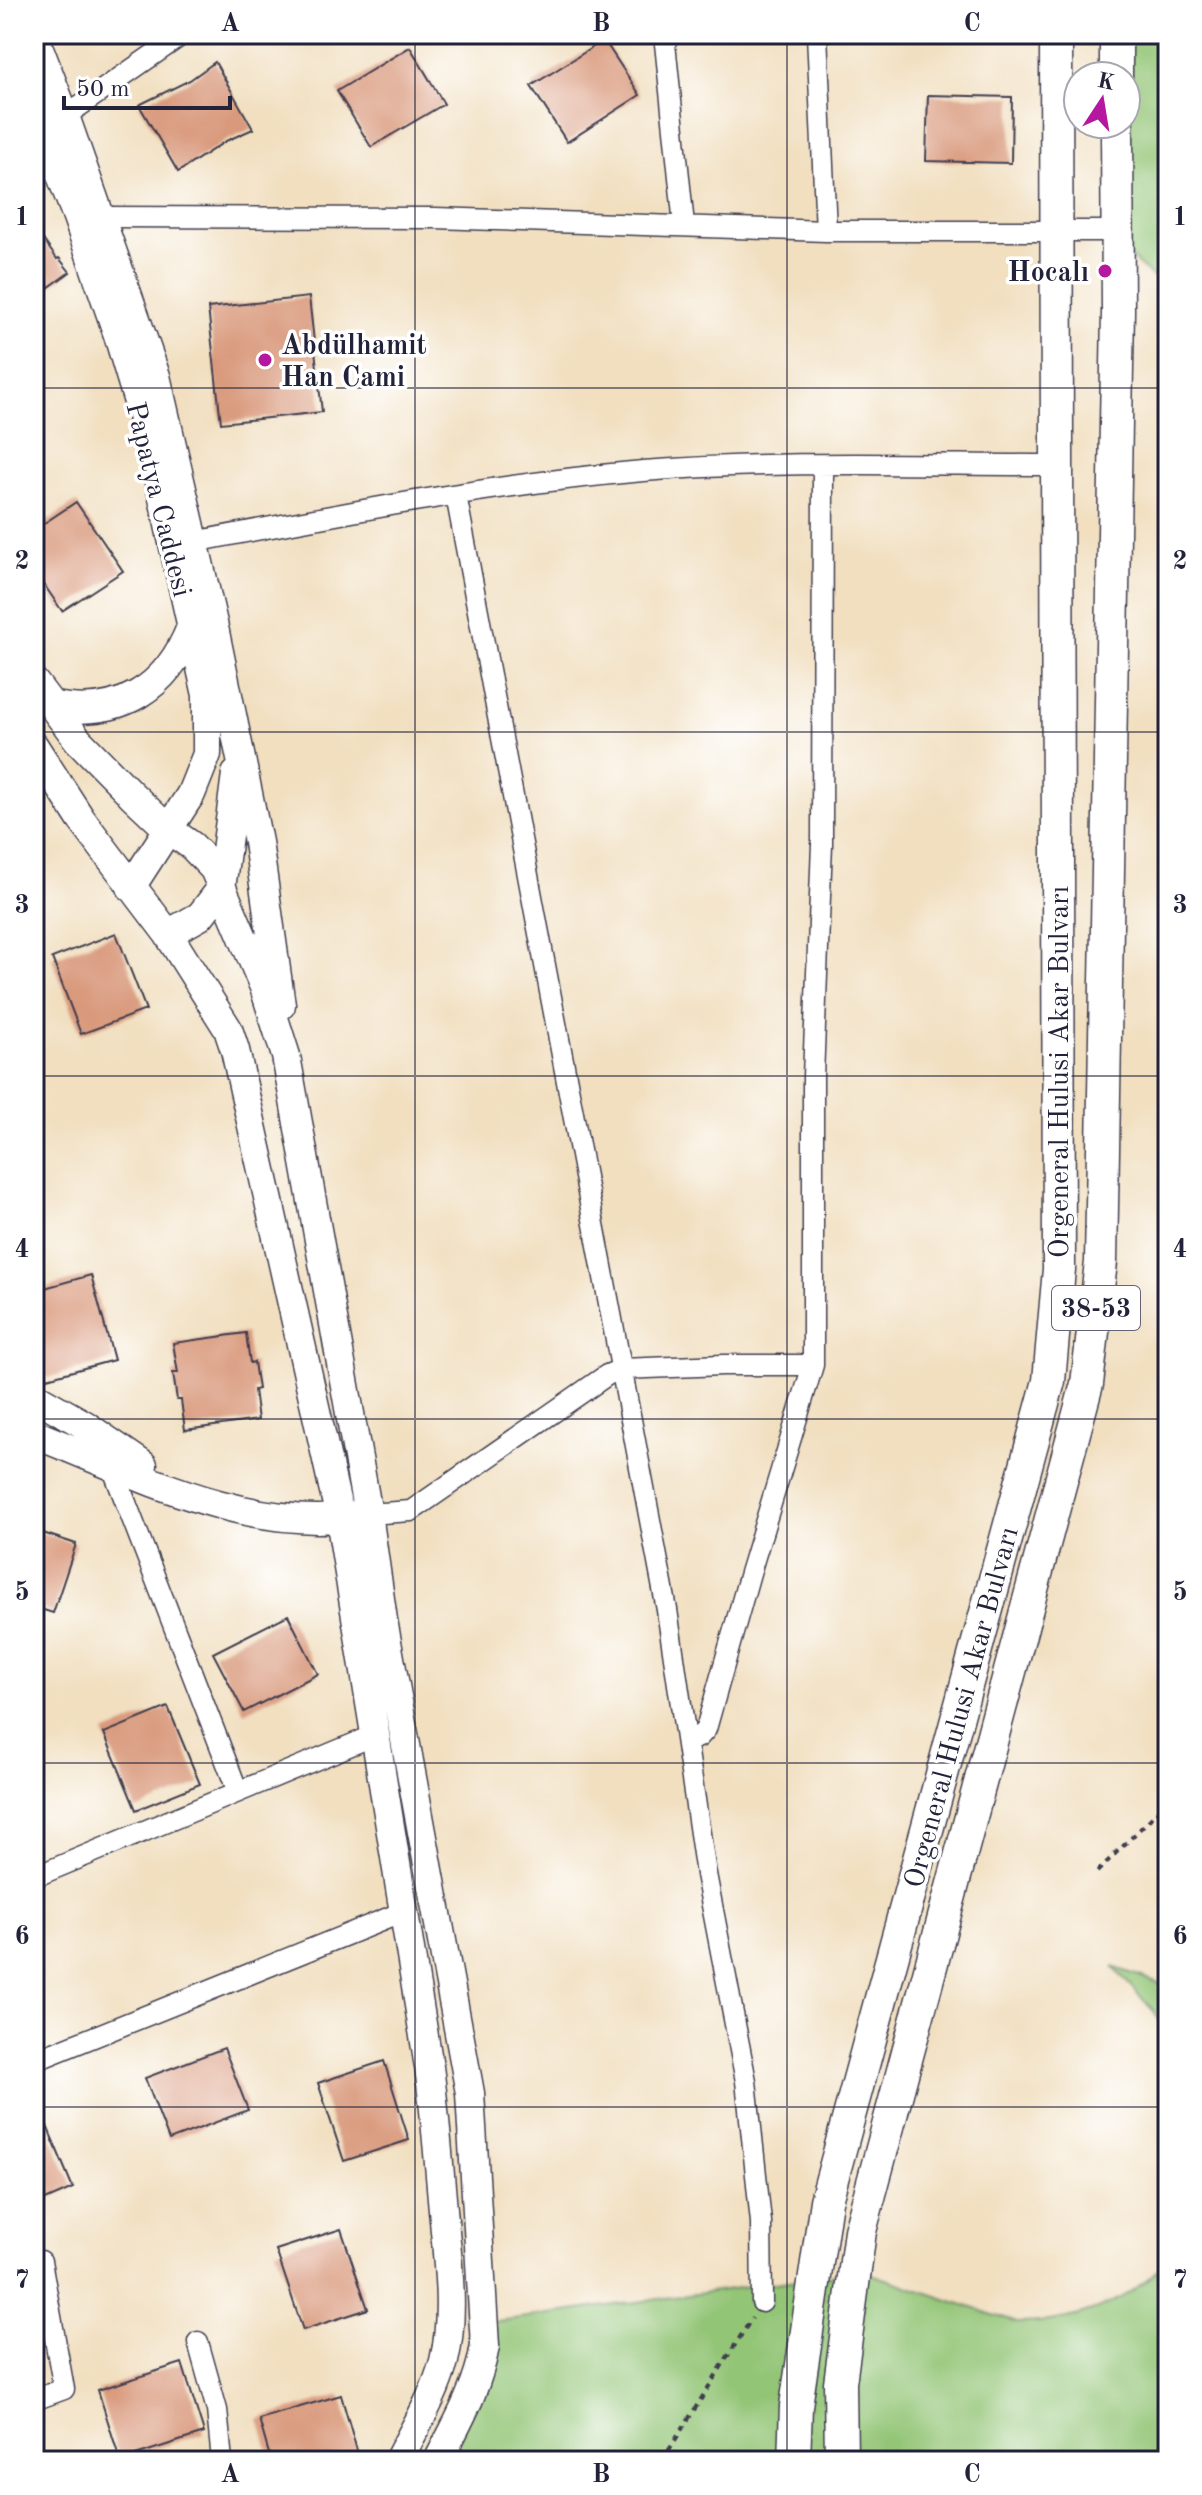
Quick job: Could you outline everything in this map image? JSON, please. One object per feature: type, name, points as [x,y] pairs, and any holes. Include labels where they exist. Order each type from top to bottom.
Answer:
[{"type":"main road","name":"Orgeneral Hulusi Akar Bulvarı","points":[[794,2461],[796,2406],[826,2201],[1049,1381],[1059,1269],[1056,34]]},
{"type":"main road","points":[[1116,34],[1116,60]]},
{"type":"main road","name":"Orgeneral Hulusi Akar Bulvarı","points":[[841,2461],[840,2383],[860,2231],[1087,1384],[1101,1262],[1118,343],[1117,140]]},
{"type":"street","points":[[47,116],[183,34]]},
{"type":"street","points":[[664,34],[684,225]]},
{"type":"street","points":[[817,34],[826,231]]},
{"type":"street","name":"Papatya Caddesi","points":[[34,35],[47,116],[141,412],[207,695],[207,754],[191,794],[131,887]]},
{"type":"street","name":"Papatya Caddesi","points":[[47,116],[100,217],[156,376],[265,878],[286,1056]]},
{"type":"street","points":[[100,217],[435,218],[826,231],[1118,231]]},
{"type":"street","points":[[194,542],[456,495],[643,471],[741,465],[1056,465]]},
{"type":"street","points":[[687,1741],[699,1737],[706,1729],[813,1365],[813,1077],[822,844],[823,465]]},
{"type":"street","points":[[456,495],[667,1610],[706,1874],[746,2081],[761,2222],[762,2302]]},
{"type":"street","points":[[54,706],[72,710],[110,706],[145,690],[174,663],[191,627]]},
{"type":"street","points":[[34,682],[78,740],[168,829],[192,846],[214,869],[264,987],[286,1056],[368,1514],[383,1620],[470,2093],[485,2346],[473,2391],[438,2461]]},
{"type":"street","points":[[168,934],[200,916],[221,889],[239,750]]},
{"type":"street","points":[[36,751],[81,819],[168,934],[228,1029],[340,1518],[436,2124],[450,2315],[448,2339],[439,2374],[398,2461]]},
{"type":"street","points":[[34,1434],[179,1491],[239,1510],[288,1519],[340,1518],[411,1511],[607,1375],[622,1369],[813,1365]]},
{"type":"street","points":[[34,1396],[85,1425],[179,1491]]},
{"type":"street","points":[[111,1464],[238,1792]]},
{"type":"street","points":[[34,1877],[375,1735]]},
{"type":"street","points":[[34,2061],[403,1912]]},
{"type":"street","points":[[34,2262],[41,2261],[64,2389],[34,2400]]},
{"type":"street","points":[[198,2342],[217,2410],[222,2461]]},
{"type":"path","points":[[1097,1872],[1168,1801]]},
{"type":"path","points":[[662,2461],[762,2302]]},
{"type":"green space","points":[[1131,34],[1168,34],[1168,291],[1129,256],[1130,140],[1142,140],[1142,60],[1131,60]]},
{"type":"green space","points":[[1113,1967],[1168,1986],[1168,2033],[1153,2010]]},
{"type":"green space","points":[[1168,2259],[1168,2461],[417,2461],[463,2370],[468,2354],[469,2325],[863,2271],[1017,2323],[1039,2322],[1100,2308],[1136,2288]]},
{"type":"building","points":[[604,40],[640,95],[567,142],[531,86]]},
{"type":"building","points":[[410,47],[444,104],[371,147],[337,91]]},
{"type":"building","points":[[215,62],[253,129],[226,141],[178,172],[139,105],[190,80]]},
{"type":"building","points":[[928,95],[1012,97],[1011,163],[926,161]]},
{"type":"building","points":[[34,227],[70,272],[34,298]]},
{"type":"building","name":"Abdülhamit Han Cami","points":[[309,297],[322,412],[221,423],[208,308]]},
{"type":"building","points":[[76,502],[123,571],[62,611],[34,570],[34,530]]},
{"type":"building","points":[[116,933],[146,1010],[81,1034],[52,958]]},
{"type":"building","points":[[91,1275],[114,1360],[47,1378],[34,1329],[34,1291]]},
{"type":"building","points":[[246,1333],[258,1389],[254,1390],[258,1420],[185,1430],[173,1373],[178,1373],[173,1343]]},
{"type":"building","points":[[34,1530],[76,1544],[53,1613],[34,1607]]},
{"type":"building","points":[[288,1615],[318,1674],[244,1712],[213,1653]]},
{"type":"building","points":[[168,1707],[200,1784],[136,1810],[104,1733]]},
{"type":"building","points":[[224,2048],[248,2110],[169,2140],[145,2078]]},
{"type":"building","points":[[384,2061],[409,2140],[344,2161],[318,2083]]},
{"type":"building","points":[[34,2095],[73,2188],[34,2205]]},
{"type":"building","points":[[341,2229],[368,2309],[303,2330],[276,2250]]},
{"type":"building","points":[[182,2363],[204,2433],[120,2460],[98,2390]]},
{"type":"building","points":[[341,2395],[360,2461],[271,2461],[259,2419]]},
{"type":"place","name":"Hocalı","points":[[1105,271]]},
{"type":"place","name":"Abdülhamit Han Cami","points":[[265,360]]}]
